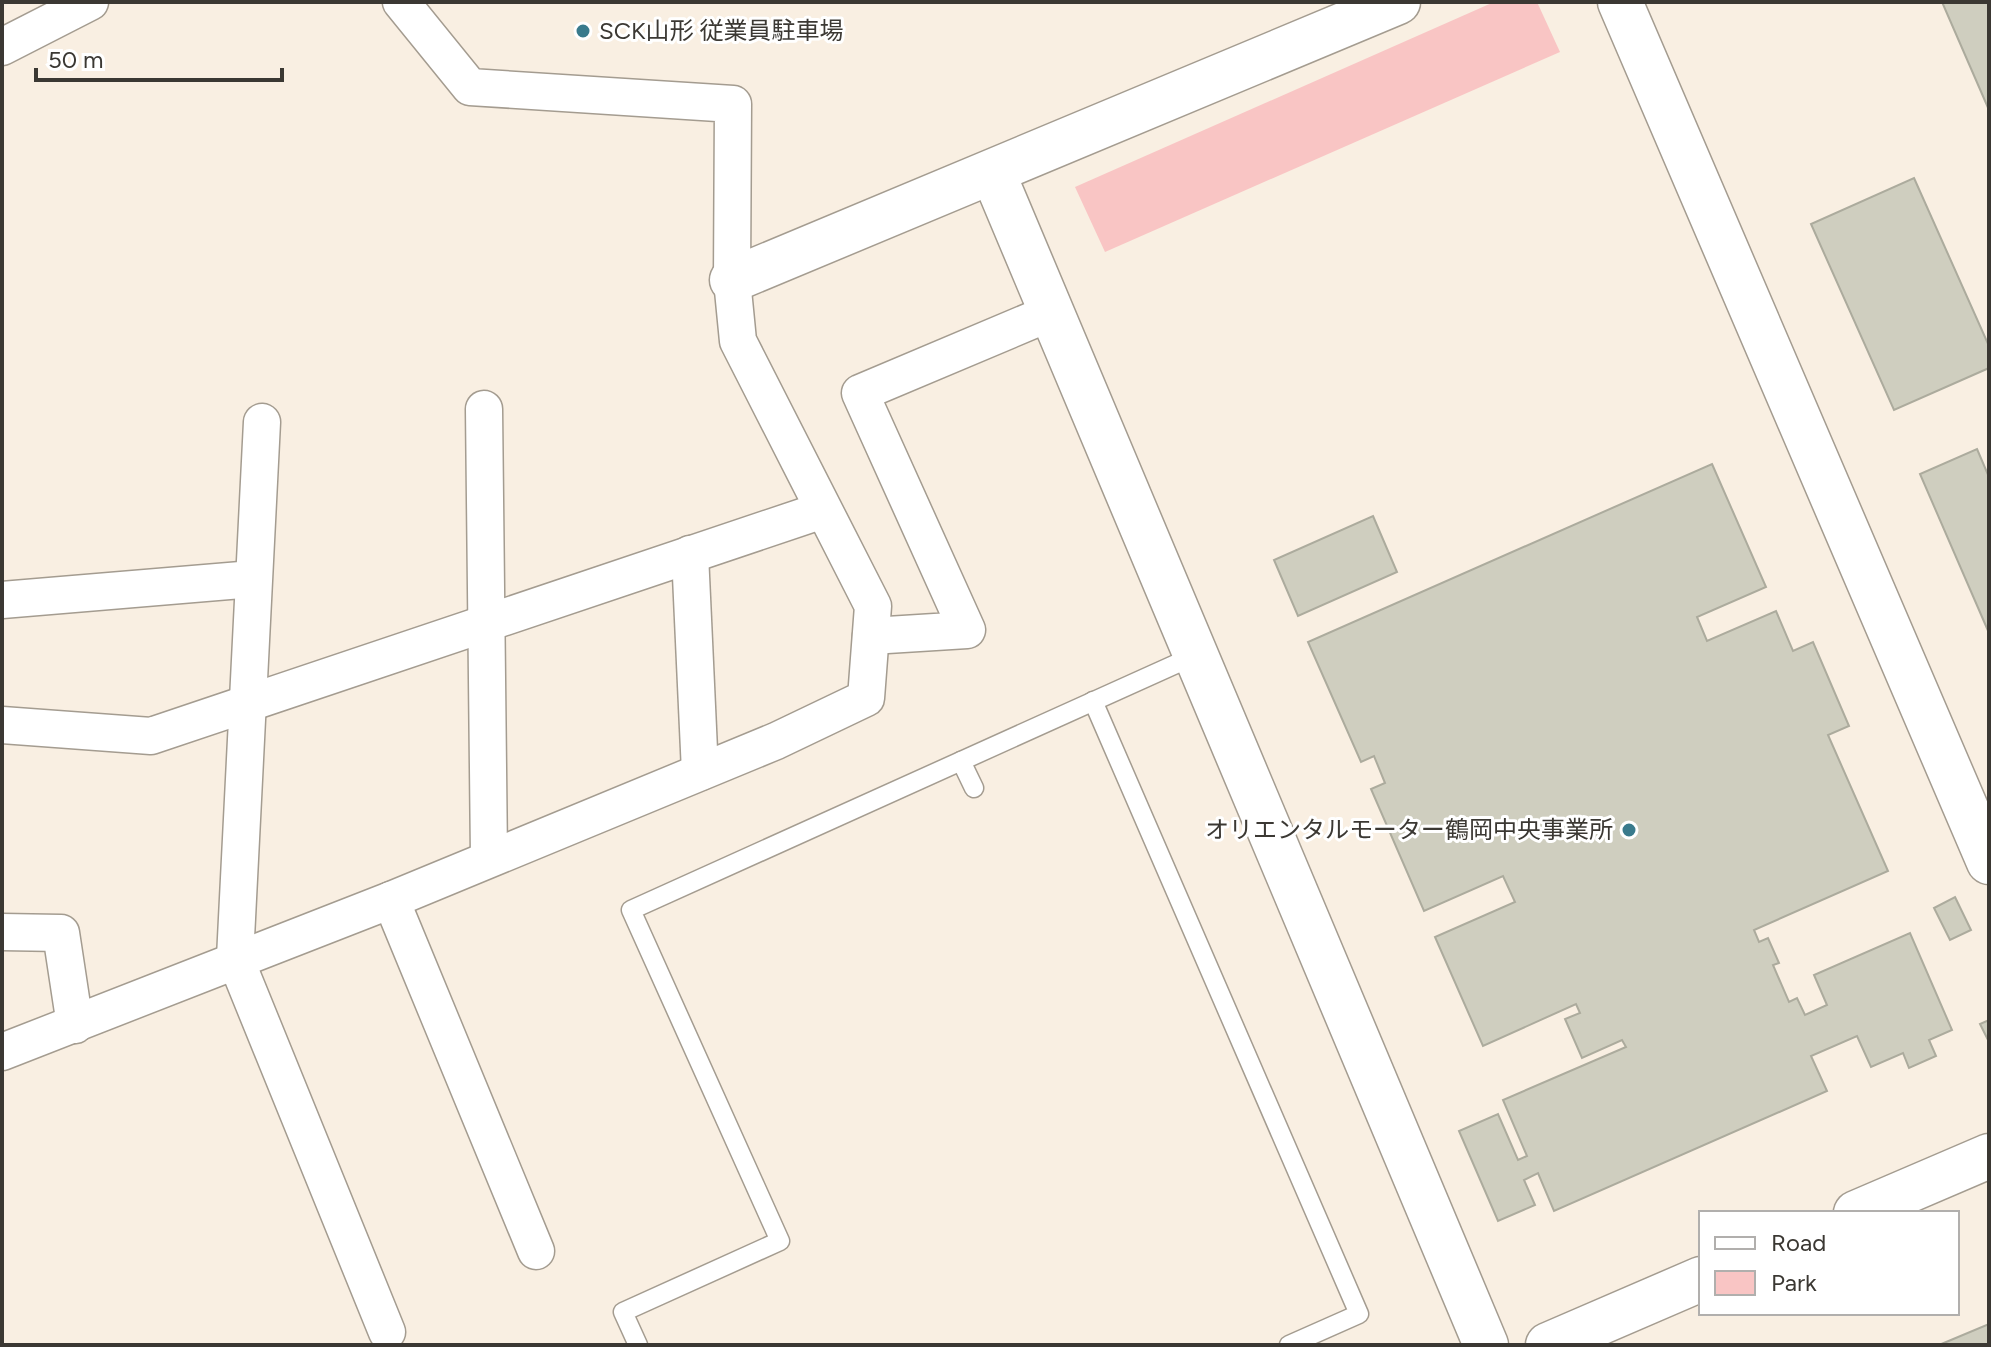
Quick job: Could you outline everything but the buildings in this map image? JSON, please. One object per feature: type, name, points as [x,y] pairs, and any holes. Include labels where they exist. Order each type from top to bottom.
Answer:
[{"type":"street","points":[[2,47],[90,2]]},
{"type":"street","points":[[2,1052],[235,958],[391,900],[700,772],[866,698],[873,606],[738,341],[732,280],[733,104],[470,87],[401,2]]},
{"type":"street","points":[[732,280],[1398,2]]},
{"type":"street","points":[[1620,2],[1989,862]]},
{"type":"street","points":[[993,173],[1486,1345]]},
{"type":"street","points":[[871,636],[967,630],[860,393],[1052,312]]},
{"type":"street","points":[[484,409],[489,858]]},
{"type":"street","points":[[262,422],[235,958],[387,1332]]},
{"type":"street","points":[[2,725],[151,736],[823,510]]},
{"type":"street","points":[[690,554],[700,772]]},
{"type":"street","points":[[2,600],[253,579]]},
{"type":"street","points":[[391,900],[536,1251]]},
{"type":"street","points":[[2,932],[61,933],[75,1025]]},
{"type":"street","points":[[1861,1211],[1989,1156]]},
{"type":"street","points":[[1548,1345],[1699,1280]]},
{"type":"lane","points":[[638,1345],[623,1312],[780,1241],[631,910],[1196,655]]},
{"type":"lane","points":[[1093,701],[1359,1314],[1289,1345]]},
{"type":"lane","points":[[961,761],[974,788]]},
{"type":"green space","points":[[1494,2],[1537,2],[1560,52],[1105,252],[1075,187]]},
{"type":"place","name":"SCK山形 従業員駐車場","points":[[583,31]]},
{"type":"place","name":"オリエンタルモーター鶴岡中央事業所","points":[[1629,830]]}]
